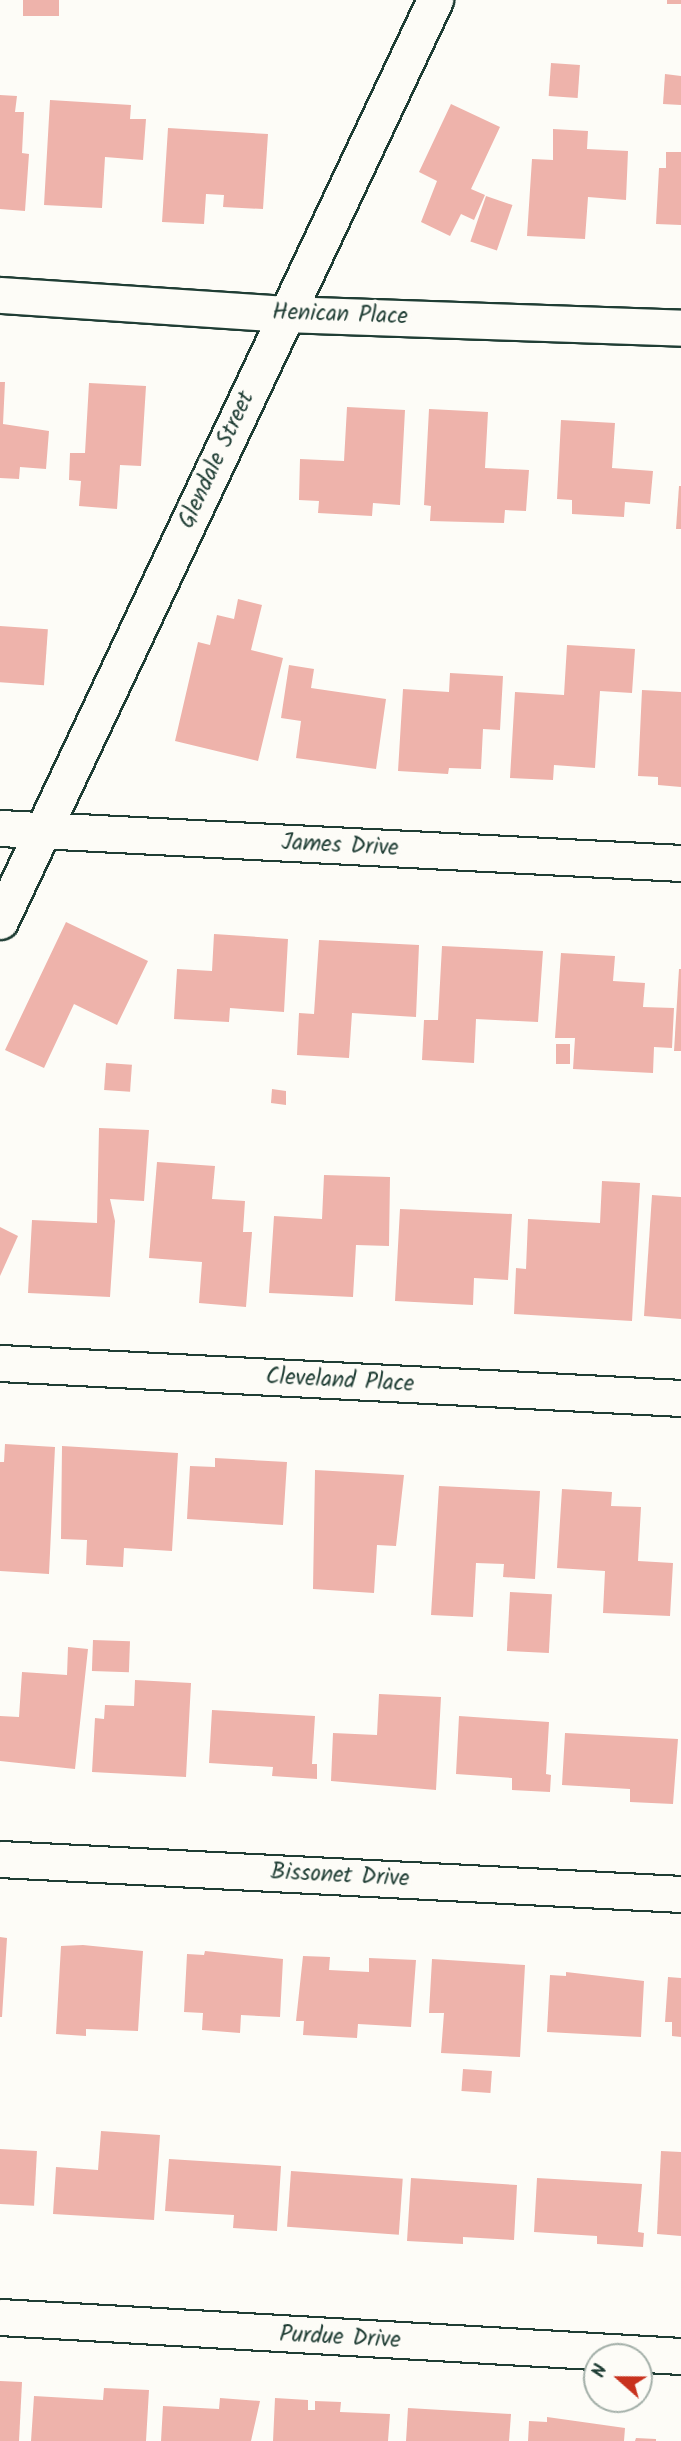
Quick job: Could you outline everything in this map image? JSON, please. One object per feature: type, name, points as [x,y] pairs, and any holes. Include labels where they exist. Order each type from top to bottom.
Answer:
[{"type":"street","name":"Glendale Street","points":[[0,921],[435,0]]},
{"type":"street","name":"Henican Place","points":[[0,295],[287,314],[681,328]]},
{"type":"street","name":"James Drive","points":[[0,828],[681,863]]},
{"type":"street","name":"Cleveland Place","points":[[0,1363],[681,1398]]},
{"type":"street","name":"Bissonet Drive","points":[[0,1859],[681,1894]]},
{"type":"street","name":"Purdue Drive","points":[[0,2317],[681,2356]]},
{"type":"building","points":[[23,0],[59,0],[59,16],[23,16]]},
{"type":"building","points":[[667,0],[681,0],[681,4],[667,4]]},
{"type":"building","points":[[551,63],[580,65],[578,98],[549,96]]},
{"type":"building","points":[[665,74],[681,76],[681,105],[663,104]]},
{"type":"building","points":[[0,95],[17,96],[15,112],[24,112],[22,153],[29,154],[25,211],[0,209]]},
{"type":"building","points":[[50,100],[131,105],[130,119],[146,119],[143,160],[105,157],[102,208],[44,205]]},
{"type":"building","points":[[451,104],[500,127],[471,189],[485,195],[474,220],[461,214],[450,236],[421,222],[437,181],[419,172]]},
{"type":"building","points":[[168,128],[268,134],[263,209],[223,207],[224,195],[206,194],[204,224],[162,222]]},
{"type":"building","points":[[553,129],[588,131],[587,149],[628,151],[626,200],[588,197],[585,239],[527,236],[532,159],[553,160]]},
{"type":"building","points":[[666,152],[681,152],[681,225],[656,224],[659,168],[666,168]]},
{"type":"building","points":[[486,196],[512,205],[497,251],[470,241]]},
{"type":"building","points":[[0,382],[5,382],[3,424],[49,431],[46,469],[20,467],[19,479],[0,478]]},
{"type":"building","points":[[89,383],[146,386],[141,466],[120,465],[117,509],[79,506],[81,481],[69,480],[70,453],[85,453]]},
{"type":"building","points":[[347,407],[405,410],[400,505],[373,503],[372,516],[318,513],[319,501],[299,500],[300,459],[344,461]]},
{"type":"building","points":[[429,409],[488,412],[485,468],[529,470],[526,511],[505,510],[504,523],[430,521],[431,506],[424,505]]},
{"type":"building","points":[[561,420],[615,423],[612,468],[653,471],[650,504],[625,502],[624,517],[572,514],[572,500],[557,499]]},
{"type":"building","points":[[679,486],[681,529],[676,529]]},
{"type":"building","points":[[238,599],[262,605],[251,650],[283,658],[258,761],[175,741],[198,642],[210,645],[217,615],[234,619]]},
{"type":"building","points":[[0,626],[48,629],[44,685],[0,682]]},
{"type":"building","points":[[567,645],[635,649],[632,693],[600,691],[595,768],[554,765],[553,780],[510,778],[515,692],[564,695]]},
{"type":"building","points":[[289,665],[314,669],[311,688],[386,699],[376,769],[296,758],[301,721],[281,718]]},
{"type":"building","points":[[450,673],[503,676],[500,730],[483,729],[481,769],[449,768],[448,774],[398,771],[403,689],[449,692]]},
{"type":"building","points":[[642,690],[681,692],[681,787],[658,785],[658,777],[638,776]]},
{"type":"building","points":[[66,922],[148,961],[117,1025],[74,1004],[44,1068],[5,1050]]},
{"type":"building","points":[[214,934],[288,939],[284,1012],[230,1008],[229,1022],[174,1019],[177,969],[212,971]]},
{"type":"building","points":[[319,940],[419,945],[416,1017],[352,1013],[349,1058],[297,1055],[299,1013],[314,1014]]},
{"type":"building","points":[[442,946],[543,951],[538,1022],[476,1019],[474,1063],[422,1060],[424,1020],[438,1020]]},
{"type":"building","points":[[561,953],[615,956],[613,981],[645,983],[643,1007],[674,1008],[672,1048],[654,1047],[653,1073],[573,1069],[575,1038],[555,1038]]},
{"type":"building","points":[[679,969],[681,1051],[674,1051]]},
{"type":"building","points":[[556,1044],[570,1044],[570,1064],[556,1064]]},
{"type":"building","points":[[106,1063],[132,1065],[130,1092],[104,1090]]},
{"type":"building","points":[[272,1089],[286,1091],[286,1105],[271,1103]]},
{"type":"building","points":[[99,1128],[149,1130],[144,1201],[110,1199],[115,1221],[110,1297],[28,1293],[32,1220],[97,1223]]},
{"type":"building","points":[[157,1162],[215,1166],[212,1199],[245,1201],[243,1232],[252,1232],[246,1307],[199,1303],[202,1262],[149,1258]]},
{"type":"building","points":[[324,1175],[390,1177],[389,1246],[356,1245],[353,1297],[269,1293],[274,1216],[322,1219]]},
{"type":"building","points":[[602,1181],[640,1183],[632,1321],[514,1314],[516,1268],[526,1269],[528,1219],[600,1223]]},
{"type":"building","points":[[652,1195],[681,1197],[681,1319],[644,1316]]},
{"type":"building","points":[[400,1209],[512,1214],[508,1280],[474,1278],[473,1305],[395,1301]]},
{"type":"building","points":[[0,1227],[18,1236],[0,1276]]},
{"type":"building","points":[[5,1444],[55,1447],[49,1574],[0,1571],[0,1462],[4,1462]]},
{"type":"building","points":[[62,1446],[178,1453],[172,1551],[124,1548],[123,1567],[86,1565],[87,1540],[61,1539]]},
{"type":"building","points":[[215,1458],[287,1462],[283,1525],[187,1519],[190,1466],[215,1467]]},
{"type":"building","points":[[315,1470],[404,1475],[396,1546],[377,1545],[374,1593],[313,1589]]},
{"type":"building","points":[[439,1486],[540,1491],[535,1579],[503,1577],[504,1564],[476,1563],[473,1617],[431,1615]]},
{"type":"building","points":[[562,1489],[612,1492],[611,1506],[641,1507],[638,1561],[673,1563],[670,1616],[603,1613],[605,1571],[557,1568]]},
{"type":"building","points":[[510,1592],[552,1594],[549,1653],[507,1651]]},
{"type":"building","points":[[93,1640],[130,1641],[129,1672],[92,1671]]},
{"type":"building","points":[[68,1647],[88,1649],[75,1769],[0,1761],[0,1716],[19,1717],[22,1672],[67,1675]]},
{"type":"building","points":[[135,1680],[191,1683],[186,1777],[92,1772],[95,1718],[104,1719],[105,1705],[134,1706]]},
{"type":"building","points":[[379,1694],[441,1697],[436,1790],[331,1781],[333,1733],[377,1735]]},
{"type":"building","points":[[212,1710],[315,1716],[312,1764],[317,1764],[317,1779],[272,1776],[273,1767],[209,1763]]},
{"type":"building","points":[[459,1716],[549,1722],[546,1774],[551,1775],[550,1792],[512,1790],[512,1778],[456,1774]]},
{"type":"building","points":[[565,1733],[678,1739],[673,1804],[630,1802],[630,1789],[562,1785]]},
{"type":"building","points":[[0,1937],[7,1938],[2,2017],[0,2017]]},
{"type":"building","points":[[83,1945],[143,1951],[138,2031],[86,2029],[86,2036],[56,2034],[61,1946]]},
{"type":"building","points":[[205,1951],[283,1959],[280,2017],[241,2015],[240,2033],[202,2030],[203,2013],[184,2012],[187,1954],[204,1955]]},
{"type":"building","points":[[303,1956],[330,1957],[329,1970],[369,1972],[369,1958],[416,1960],[411,2027],[358,2024],[357,2038],[303,2035],[304,2021],[296,2021]]},
{"type":"building","points":[[432,1959],[525,1965],[520,2057],[441,2053],[444,2013],[429,2013]]},
{"type":"building","points":[[566,1972],[644,1981],[641,2037],[547,2032],[550,1975],[566,1976]]},
{"type":"building","points":[[668,1977],[681,1978],[681,2037],[672,2036],[672,2022],[665,2022]]},
{"type":"building","points":[[463,2069],[492,2071],[490,2093],[461,2091]]},
{"type":"building","points":[[101,2131],[160,2135],[154,2220],[53,2214],[56,2167],[98,2170]]},
{"type":"building","points":[[0,2149],[37,2151],[34,2206],[0,2204]]},
{"type":"building","points":[[661,2151],[681,2152],[681,2236],[657,2234]]},
{"type":"building","points":[[169,2159],[281,2166],[277,2231],[233,2228],[234,2215],[165,2211]]},
{"type":"building","points":[[291,2171],[403,2179],[399,2235],[287,2227]]},
{"type":"building","points":[[411,2178],[517,2185],[514,2240],[463,2237],[463,2244],[407,2241]]},
{"type":"building","points":[[537,2178],[642,2184],[638,2232],[644,2233],[643,2247],[597,2244],[597,2236],[534,2232]]},
{"type":"building","points":[[0,2381],[22,2382],[19,2441],[0,2441]]},
{"type":"building","points":[[104,2388],[149,2390],[146,2441],[31,2441],[34,2396],[103,2400]]},
{"type":"building","points":[[220,2398],[260,2401],[251,2441],[161,2441],[163,2406],[219,2409]]},
{"type":"building","points":[[275,2398],[308,2400],[308,2410],[315,2410],[315,2401],[341,2402],[340,2412],[390,2414],[388,2441],[273,2441]]},
{"type":"building","points":[[408,2408],[511,2414],[509,2441],[406,2441]]},
{"type":"building","points":[[547,2417],[625,2428],[624,2441],[528,2441],[529,2421],[547,2422]]},
{"type":"building","points":[[636,2438],[656,2439],[656,2441],[635,2441]]}]
